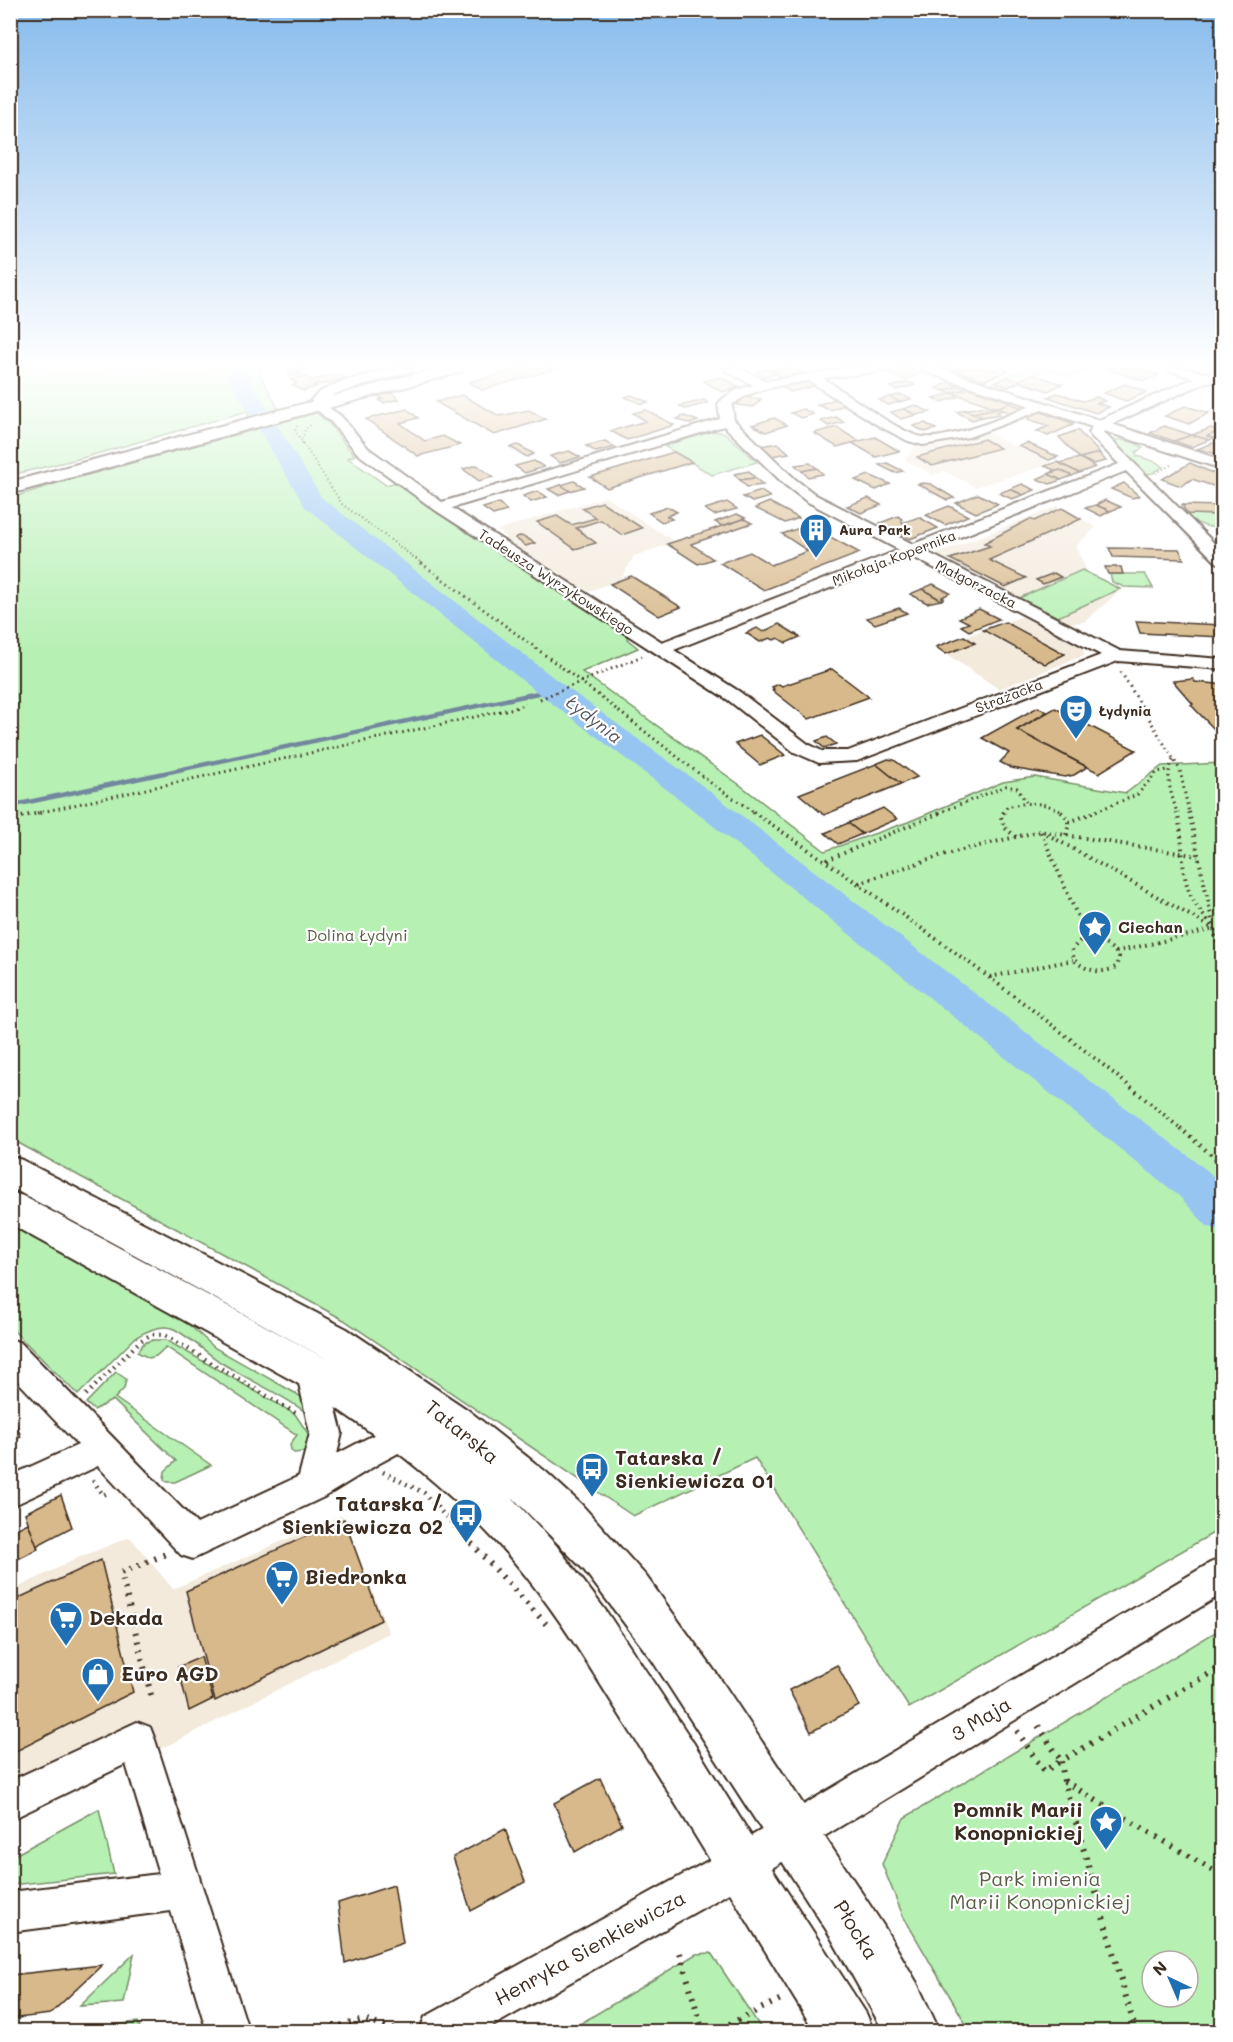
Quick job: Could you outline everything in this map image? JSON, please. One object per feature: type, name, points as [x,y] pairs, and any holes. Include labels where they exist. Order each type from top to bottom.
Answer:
[{"type":"main road","points":[[10,481],[82,463]]},
{"type":"main road","points":[[10,488],[99,463]]},
{"type":"main road","name":"Tatarska","points":[[10,1170],[333,1341],[433,1406],[474,1439],[573,1528],[629,1591],[682,1664],[793,1832]]},
{"type":"main road","name":"Tatarska","points":[[10,1206],[311,1370],[355,1397],[406,1433],[496,1511],[541,1560],[590,1627],[686,1774],[740,1864]]},
{"type":"main road","name":"Płocka","points":[[793,1832],[867,1946],[913,2031]]},
{"type":"main road","points":[[740,1864],[847,2031]]},
{"type":"street","name":"Tadeusza Wyrzykowskiego","points":[[380,463],[440,507],[734,696],[801,748]]},
{"type":"street","points":[[440,507],[585,463]]},
{"type":"street","name":"Małgorzacka","points":[[770,463],[811,498],[1116,656]]},
{"type":"street","points":[[1124,463],[1215,545],[1222,559]]},
{"type":"street","name":"Mikołaja Kopernika","points":[[660,649],[1127,466]]},
{"type":"street","name":"Strażacka","points":[[801,748],[819,757],[850,757],[1116,656],[1222,664]]},
{"type":"street","points":[[10,1352],[192,1543],[313,1486],[367,1453],[406,1433]]},
{"type":"street","points":[[311,1370],[326,1433],[313,1486]]},
{"type":"street","points":[[10,1492],[102,1449]]},
{"type":"street","name":"3 Maja","points":[[740,1864],[1222,1575]]},
{"type":"street","points":[[10,1801],[137,1740],[228,2031]]},
{"type":"street","name":"Henryka Sienkiewicza","points":[[440,2031],[740,1864]]},
{"type":"street","points":[[10,1912],[184,1890]]},
{"type":"path","points":[[315,463],[342,504],[580,681],[711,783],[858,883],[989,978],[1121,1078],[1222,1164]]},
{"type":"path","points":[[540,699],[660,649]]},
{"type":"path","points":[[1116,656],[1117,665],[1180,770],[1214,929],[1222,956]]},
{"type":"path","points":[[10,819],[516,708],[525,702]]},
{"type":"path","points":[[1173,760],[1168,770],[1169,784],[1178,815],[1183,874],[1197,909],[1222,936]]},
{"type":"path","points":[[1069,822],[1137,795],[1157,772],[1168,770]]},
{"type":"path","points":[[826,861],[1000,787],[1012,785],[1018,788],[1026,802]]},
{"type":"path","points":[[1016,837],[1005,828],[1001,817],[1007,807],[1026,802],[1051,806],[1065,816],[1070,827],[1066,835]]},
{"type":"path","points":[[858,883],[942,855],[1040,831],[1198,856]]},
{"type":"path","points":[[1040,831],[1060,839],[1214,929]]},
{"type":"path","points":[[1040,831],[1088,940]]},
{"type":"path","points":[[1116,952],[1214,929]]},
{"type":"path","points":[[1088,940],[1104,943],[1116,952],[1119,963],[1103,972],[1086,969],[1074,960],[1072,949],[1080,941],[1088,940]]},
{"type":"path","points":[[989,978],[1074,960]]},
{"type":"path","points":[[140,1341],[152,1334],[165,1335],[326,1433]]},
{"type":"path","points":[[367,1453],[382,1472],[424,1493],[551,1629]]},
{"type":"path","points":[[140,1565],[121,1574],[152,1695]]},
{"type":"path","points":[[1017,1731],[1044,1771],[1222,1666]]},
{"type":"path","points":[[1035,1721],[1061,1761],[1064,1781],[1136,2031]]},
{"type":"path","points":[[1064,1781],[1222,1876]]},
{"type":"path","points":[[680,1953],[703,2031]]},
{"type":"path","points":[[714,2031],[787,1996]]},
{"type":"path","points":[[314,2031],[364,2020],[402,2031]]},
{"type":"shaded area","points":[[911,463],[1052,464],[975,487],[945,471],[933,475]]},
{"type":"shaded area","points":[[606,497],[675,542],[634,556],[621,579],[587,592],[505,539],[506,536],[497,530]]},
{"type":"shaded area","points":[[1058,506],[1096,527],[1076,546],[1087,572],[1122,589],[1084,622],[1069,623],[1048,614],[934,555]]},
{"type":"shaded area","points":[[1023,616],[1082,648],[1085,655],[999,689],[936,647]]},
{"type":"shaded area","points":[[342,1515],[389,1633],[175,1742],[11,1816],[11,1591],[80,1557],[130,1537],[173,1589]]},
{"type":"green space","points":[[11,463],[60,463],[11,475]]},
{"type":"green space","name":"Dolina Łydyni","points":[[131,463],[355,463],[386,485],[397,482],[433,509],[628,637],[627,639],[638,648],[582,672],[740,785],[825,851],[908,822],[1003,782],[1035,777],[1126,793],[1162,766],[1222,763],[1222,1528],[909,1708],[755,1458],[633,1516],[344,1320],[11,1139],[11,498]]},
{"type":"green space","points":[[693,463],[753,463],[712,475]]},
{"type":"green space","points":[[1134,463],[1158,463],[1163,467],[1153,473],[1145,474]]},
{"type":"green space","points":[[1185,514],[1222,515],[1222,528],[1202,525]]},
{"type":"green space","points":[[1082,570],[1120,589],[1058,617],[1019,598]]},
{"type":"green space","points":[[1110,574],[1145,574],[1153,588],[1124,587],[1112,582]]},
{"type":"green space","points":[[10,1223],[176,1313],[215,1348],[312,1405],[319,1423],[296,1405],[233,1370],[186,1336],[169,1327],[154,1329],[135,1338],[78,1395],[11,1328]]},
{"type":"green space","points":[[166,1340],[295,1414],[315,1444],[303,1452],[294,1453],[290,1444],[297,1435],[166,1347],[156,1356],[149,1358],[137,1352],[144,1343]]},
{"type":"green space","points":[[116,1372],[126,1379],[124,1389],[115,1398],[211,1465],[175,1482],[164,1480],[165,1471],[176,1461],[113,1400],[94,1410],[86,1403]]},
{"type":"green space","name":"Park imienia Marii Konopnickiej","points":[[1222,1628],[1222,2031],[970,2031],[903,1916],[882,1864],[904,1818]]},
{"type":"green space","points":[[99,1809],[114,1874],[11,1885],[11,1857]]},
{"type":"green space","points":[[711,1953],[763,2031],[568,2031],[696,1954]]},
{"type":"green space","points":[[134,1954],[124,2003],[80,2006]]},
{"type":"green space","points":[[138,2022],[141,2031],[57,2031]]},
{"type":"building","points":[[538,463],[544,467],[525,473],[515,466]]},
{"type":"building","points":[[636,463],[688,463],[607,488],[590,477]]},
{"type":"building","points":[[810,463],[817,468],[802,471],[795,465]]},
{"type":"building","points":[[888,463],[903,471],[895,473],[879,465]]},
{"type":"building","points":[[1060,463],[1089,463],[1095,467],[1079,473]]},
{"type":"building","points":[[1060,463],[1079,473],[1072,476],[1060,470],[1051,472],[1054,470],[1045,466]]},
{"type":"building","points":[[1191,463],[1222,477],[1222,489],[1192,479],[1181,486],[1162,479]]},
{"type":"building","points":[[477,465],[493,477],[479,481],[463,469]]},
{"type":"building","points":[[817,468],[823,474],[808,477],[802,471]]},
{"type":"building","points":[[1060,470],[1072,476],[1061,480],[1048,474]]},
{"type":"building","points":[[749,471],[755,478],[740,480],[734,474]]},
{"type":"building","points":[[1048,474],[1061,480],[1050,484],[1037,479]]},
{"type":"building","points":[[869,475],[890,484],[876,490],[855,480]]},
{"type":"building","points":[[755,478],[763,485],[747,487],[740,480]]},
{"type":"building","points":[[574,481],[584,487],[570,491],[561,485]]},
{"type":"building","points":[[1124,483],[1139,496],[1132,498],[1111,489]]},
{"type":"building","points":[[918,484],[931,484],[954,498],[947,500]]},
{"type":"building","points":[[1022,484],[1035,490],[1023,495],[1010,489]]},
{"type":"building","points":[[561,485],[570,491],[558,495],[548,489]]},
{"type":"building","points":[[1010,489],[1023,495],[1012,499],[999,493]]},
{"type":"building","points":[[538,491],[547,497],[531,502],[523,496]]},
{"type":"building","points":[[761,491],[770,497],[752,502],[743,497]]},
{"type":"building","points":[[978,494],[998,504],[976,513],[956,503]]},
{"type":"building","points":[[868,498],[881,505],[861,513],[847,506]]},
{"type":"building","points":[[1105,500],[1121,507],[1110,511],[1096,505]]},
{"type":"building","points":[[602,502],[642,528],[622,535],[601,520],[576,528],[596,543],[575,549],[537,522],[557,516],[571,525],[596,518],[582,508]]},
{"type":"building","points":[[727,502],[737,509],[714,515],[705,509]]},
{"type":"building","points":[[769,502],[799,518],[785,523],[755,508]]},
{"type":"building","points":[[499,503],[507,511],[493,515],[483,508]]},
{"type":"building","points":[[1096,505],[1110,511],[1101,516],[1085,508]]},
{"type":"building","points":[[1182,505],[1222,506],[1222,515],[1187,514]]},
{"type":"building","points":[[949,506],[968,516],[945,525],[926,515]]},
{"type":"building","points":[[668,507],[677,512],[667,516],[672,519],[662,522],[649,513]]},
{"type":"building","points":[[1062,508],[1081,519],[989,560],[1026,578],[1005,587],[950,559],[990,546],[984,543],[1030,519],[1034,521]]},
{"type":"building","points":[[737,514],[745,518],[722,526],[715,522]]},
{"type":"building","points":[[898,516],[902,519],[902,523],[919,517],[938,528],[910,539],[880,523]]},
{"type":"building","points":[[744,519],[752,523],[691,544],[713,559],[698,564],[667,544]]},
{"type":"building","name":"Aura Park","points":[[808,525],[860,553],[764,590],[720,563],[750,552],[771,565],[808,551],[782,534]]},
{"type":"building","points":[[519,536],[535,543],[526,546],[515,538]]},
{"type":"building","points":[[1109,548],[1179,549],[1184,559],[1113,557]]},
{"type":"building","points":[[1105,567],[1121,567],[1123,574],[1108,574]]},
{"type":"building","points":[[1054,573],[1061,577],[1043,584],[1036,580]]},
{"type":"building","points":[[631,576],[681,607],[659,616],[610,584]]},
{"type":"building","points":[[933,584],[950,593],[941,600],[922,589]]},
{"type":"building","points":[[922,589],[941,600],[927,603],[910,594]]},
{"type":"building","points":[[899,608],[907,613],[875,624],[867,618]]},
{"type":"building","points":[[979,609],[999,619],[969,631],[961,626],[969,623],[959,618]]},
{"type":"building","points":[[1136,621],[1222,625],[1222,637],[1140,633]]},
{"type":"building","points":[[1005,622],[1065,654],[1045,664],[983,630]]},
{"type":"building","points":[[779,624],[800,637],[786,643],[778,638],[760,642],[746,633],[757,628],[763,632]]},
{"type":"building","points":[[964,636],[975,643],[946,654],[936,647]]},
{"type":"building","points":[[832,669],[869,697],[809,719],[772,690],[774,689],[772,687],[779,684],[782,686]]},
{"type":"building","points":[[1193,679],[1195,682],[1217,684],[1222,687],[1222,741],[1216,734],[1218,733],[1191,705],[1193,704],[1173,681]]},
{"type":"building","points":[[1038,707],[1047,712],[1017,730],[1087,767],[1074,775],[1065,777],[1011,768],[1000,762],[1009,753],[982,738]]},
{"type":"building","name":"Łydynia","points":[[1055,708],[1136,750],[1099,773],[1017,730]]},
{"type":"building","points":[[760,735],[785,755],[760,765],[735,744]]},
{"type":"building","points":[[827,737],[836,744],[824,748],[816,741]]},
{"type":"building","points":[[888,759],[894,760],[917,777],[901,784],[876,764]]},
{"type":"building","points":[[876,764],[901,784],[824,815],[799,794]]},
{"type":"building","points":[[883,808],[897,819],[862,834],[848,823]]},
{"type":"building","points":[[848,823],[862,834],[838,844],[825,833]]},
{"type":"building","points":[[16,1423],[21,1437],[15,1440],[20,1456],[10,1461],[10,1426]]},
{"type":"building","points":[[61,1495],[72,1527],[36,1546],[25,1513]]},
{"type":"building","name":"Biedronka","points":[[344,1519],[381,1620],[215,1701],[186,1591]]},
{"type":"building","points":[[28,1523],[38,1549],[10,1563],[10,1532]]},
{"type":"building","name":"Dekada","points":[[101,1560],[133,1692],[10,1754],[10,1602]]},
{"type":"building","points":[[201,1657],[213,1699],[189,1711],[178,1667]]},
{"type":"building","points":[[837,1665],[859,1706],[811,1732],[789,1690]]},
{"type":"building","points":[[600,1778],[622,1825],[575,1852],[554,1803]]},
{"type":"building","points":[[505,1829],[525,1882],[471,1911],[453,1857]]},
{"type":"building","points":[[394,1885],[403,1943],[345,1963],[338,1903]]},
{"type":"building","points":[[102,1965],[50,2014],[10,2019],[10,1975]]},
{"type":"waterway","name":"Łydynia","points":[[290,463],[313,502],[552,690],[689,791],[1193,1183],[1222,1214]]},
{"type":"waterway","points":[[10,806],[552,690]]},
{"type":"place","name":"Aura Park","points":[[816,559]]},
{"type":"place","name":"Łydynia","points":[[1076,740]]},
{"type":"place","name":"Ciechan","points":[[1095,956]]},
{"type":"place","name":"Tatarska / Sienkiewicza 01","points":[[592,1498]]},
{"type":"place","name":"Tatarska / Sienkiewicza 02","points":[[466,1544]]},
{"type":"place","name":"Biedronka","points":[[282,1606]]},
{"type":"place","name":"Dekada","points":[[66,1647]]},
{"type":"place","name":"Euro AGD","points":[[98,1703]]},
{"type":"place","name":"Pomnik Marii Konopnickiej","points":[[1106,1851]]}]
